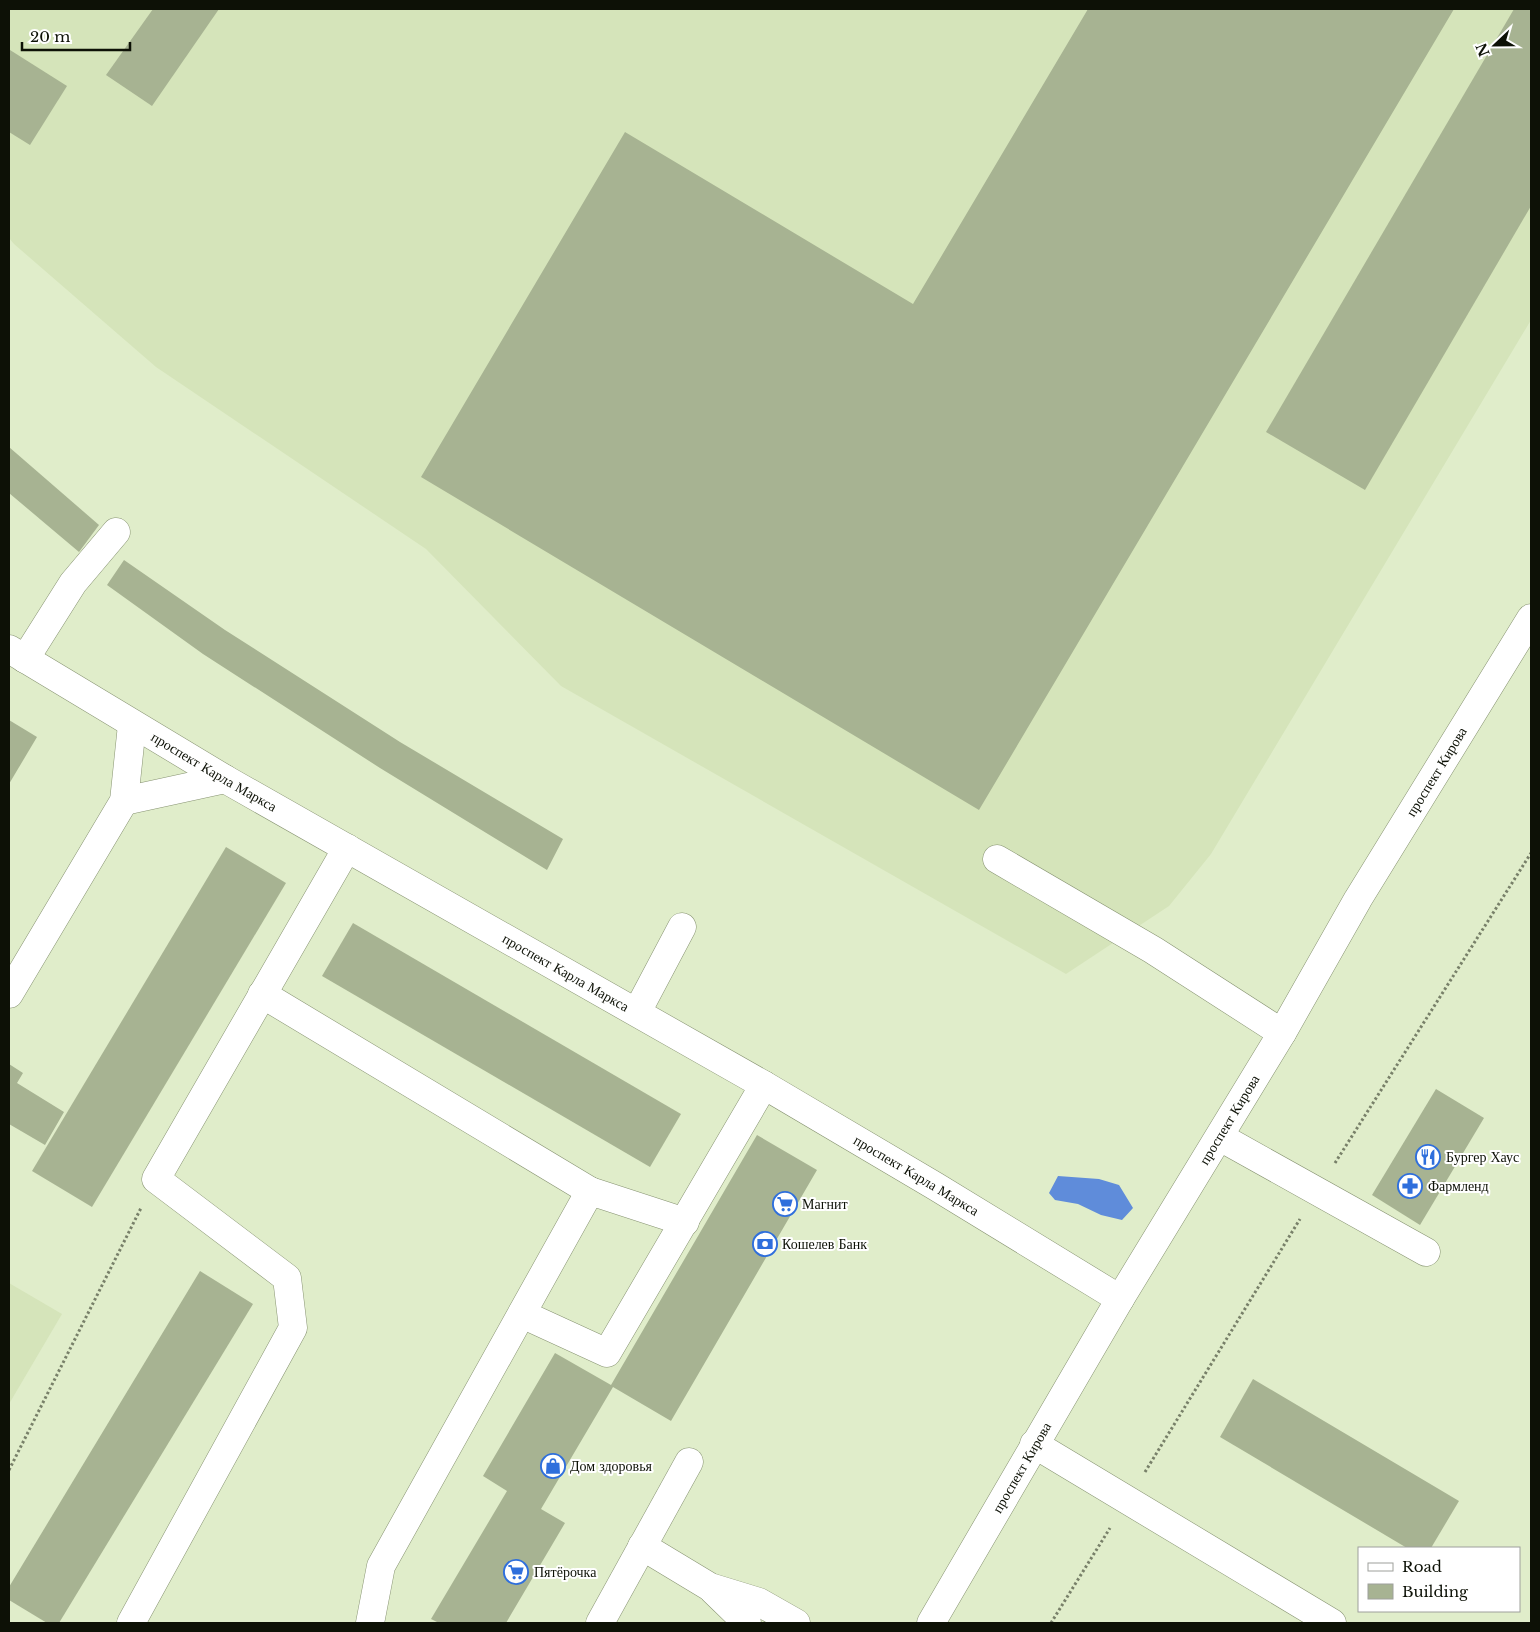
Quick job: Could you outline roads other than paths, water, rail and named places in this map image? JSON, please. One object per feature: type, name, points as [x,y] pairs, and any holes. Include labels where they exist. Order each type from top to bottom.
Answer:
[{"type":"street","points":[[17,654],[116,532]]},
{"type":"street","name":"проспект Кирова","points":[[932,1623],[1034,1444],[1120,1299],[1220,1137],[1358,900],[1531,618]]},
{"type":"street","name":"проспект Карла Маркса","points":[[17,654],[132,725],[225,779],[764,1085],[935,1186],[1120,1299]]},
{"type":"street","points":[[9,994],[124,801],[132,725]]},
{"type":"street","points":[[124,801],[225,779]]},
{"type":"street","points":[[131,1623],[293,1328],[287,1278],[156,1179],[347,848]]},
{"type":"street","points":[[997,859],[1153,950],[1282,1033]]},
{"type":"street","points":[[637,1012],[682,927]]},
{"type":"street","points":[[262,994],[590,1191],[685,1222]]},
{"type":"street","points":[[522,1314],[607,1353],[764,1085]]},
{"type":"street","points":[[1220,1137],[1426,1252]]},
{"type":"street","points":[[370,1623],[381,1566],[590,1191]]},
{"type":"street","points":[[1034,1444],[1332,1623]]},
{"type":"street","points":[[600,1623],[689,1462]]},
{"type":"street","points":[[642,1546],[710,1587],[747,1623]]},
{"type":"street","points":[[710,1587],[758,1602],[796,1623]]},
{"type":"water","points":[[1058,1176],[1099,1179],[1119,1185],[1133,1208],[1122,1220],[1101,1215],[1078,1204],[1055,1200],[1049,1193]]},
{"type":"place","name":"Бургер Хаус","points":[[1428,1157]]},
{"type":"place","name":"Фармленд","points":[[1410,1186]]},
{"type":"place","name":"Магнит","points":[[785,1204]]},
{"type":"place","name":"Кошелев Банк","points":[[765,1244]]},
{"type":"place","name":"Дом здоровья","points":[[553,1466]]},
{"type":"place","name":"Пятёрочка","points":[[516,1572]]}]
